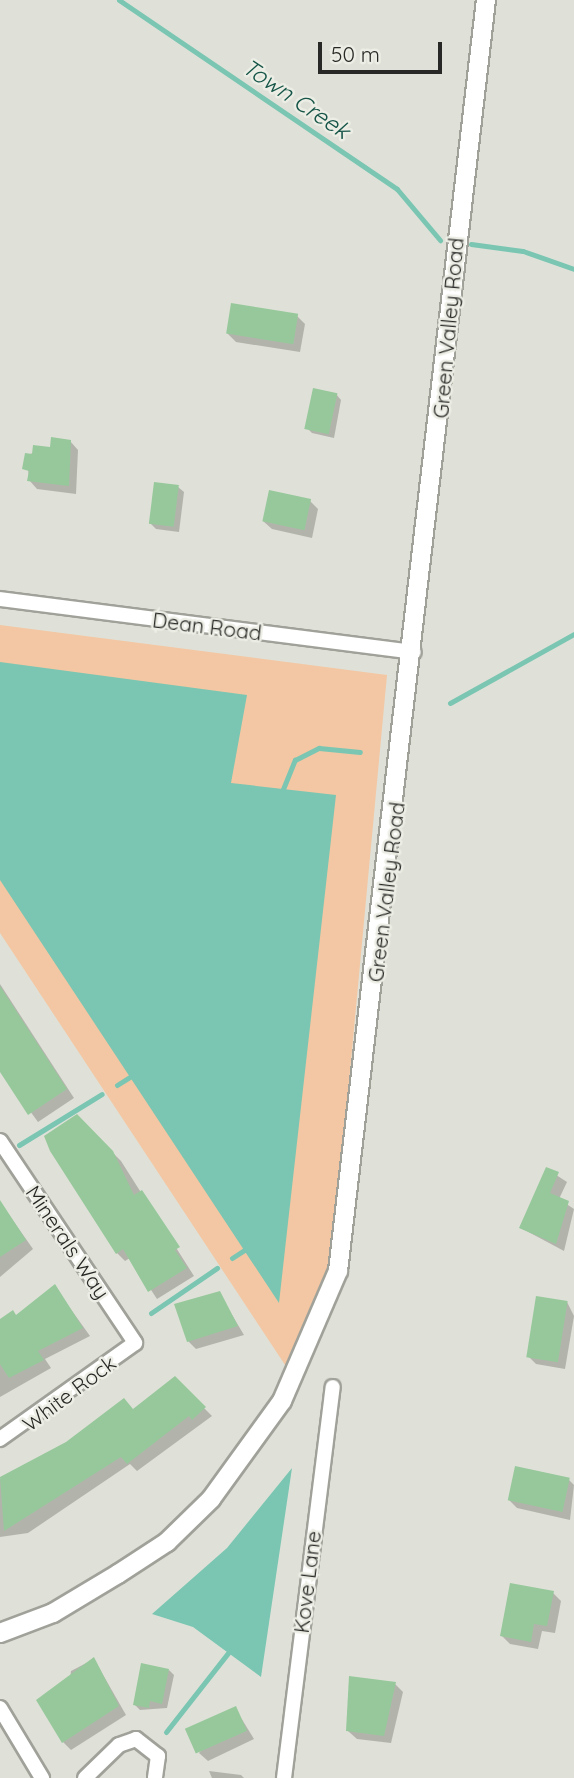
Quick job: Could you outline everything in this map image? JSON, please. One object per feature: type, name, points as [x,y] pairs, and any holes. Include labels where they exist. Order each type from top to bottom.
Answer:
[{"type":"street","name":"Green Valley Road","points":[[0,1633],[53,1613],[167,1542],[262,1433],[310,1347],[345,1236],[414,652],[486,0]]},
{"type":"street","name":"Dean Road","points":[[0,599],[414,652]]},
{"type":"street","name":"Minerals Way","points":[[2,1150],[135,1343]]},
{"type":"street","name":"White Rock","points":[[0,1440],[135,1343]]},
{"type":"street","name":"Kove Lane","points":[[284,1778],[333,1387]]},
{"type":"street","points":[[0,1708],[42,1778]]},
{"type":"street","points":[[85,1778],[119,1745],[136,1739],[158,1756],[155,1778]]},
{"type":"shaded area","points":[[0,625],[387,675],[330,1286],[291,1374],[0,933]]},
{"type":"shaded area","points":[[0,662],[247,695],[231,783],[336,795],[279,1303],[0,880]]},
{"type":"shaded area","points":[[292,1468],[261,1677],[193,1627],[152,1614],[227,1548]]},
{"type":"building","points":[[231,303],[298,314],[293,344],[226,334]]},
{"type":"building","points":[[313,388],[337,393],[329,434],[304,429]]},
{"type":"building","points":[[51,437],[71,440],[69,486],[27,481],[29,471],[22,469],[25,453],[32,454],[33,445],[50,447]]},
{"type":"building","points":[[154,482],[179,485],[174,527],[149,524]]},
{"type":"building","points":[[269,490],[311,499],[304,530],[262,521]]},
{"type":"building","points":[[0,986],[67,1089],[28,1115],[0,1072]]},
{"type":"building","points":[[77,1114],[113,1151],[134,1195],[142,1190],[180,1247],[175,1250],[187,1268],[148,1292],[123,1249],[116,1254],[50,1151],[44,1136]]},
{"type":"building","points":[[546,1167],[559,1172],[550,1193],[569,1201],[556,1244],[519,1228]]},
{"type":"building","points":[[0,1200],[26,1240],[0,1257]]},
{"type":"building","points":[[55,1284],[83,1328],[38,1351],[44,1360],[9,1378],[0,1364],[0,1319],[13,1310],[16,1315]]},
{"type":"building","points":[[220,1291],[238,1326],[187,1342],[174,1304]]},
{"type":"building","points":[[536,1296],[568,1301],[558,1362],[526,1357]]},
{"type":"building","points":[[175,1376],[206,1407],[192,1420],[189,1416],[127,1464],[121,1457],[4,1531],[0,1477],[66,1442],[124,1398],[133,1409]]},
{"type":"building","points":[[515,1466],[570,1478],[562,1512],[508,1500]]},
{"type":"building","points":[[510,1583],[554,1591],[547,1626],[534,1624],[531,1642],[500,1636]]},
{"type":"building","points":[[94,1657],[119,1706],[62,1743],[36,1700]]},
{"type":"building","points":[[141,1663],[169,1669],[162,1704],[150,1701],[149,1708],[133,1705]]},
{"type":"building","points":[[349,1676],[396,1682],[384,1736],[346,1731]]},
{"type":"building","points":[[236,1706],[247,1731],[196,1753],[185,1729]]},
{"type":"waterway","name":"Town Creek","points":[[119,0],[397,189],[440,240]]},
{"type":"waterway","name":"Town Creek","points":[[471,244],[523,251],[574,269]]},
{"type":"waterway","points":[[450,703],[574,634]]},
{"type":"waterway","points":[[281,794],[295,760],[319,748],[360,752]]},
{"type":"waterway","points":[[117,1085],[133,1075]]},
{"type":"waterway","points":[[19,1145],[102,1094]]},
{"type":"waterway","points":[[232,1258],[249,1247]]},
{"type":"waterway","points":[[151,1313],[217,1268]]},
{"type":"waterway","points":[[166,1732],[231,1649]]}]
